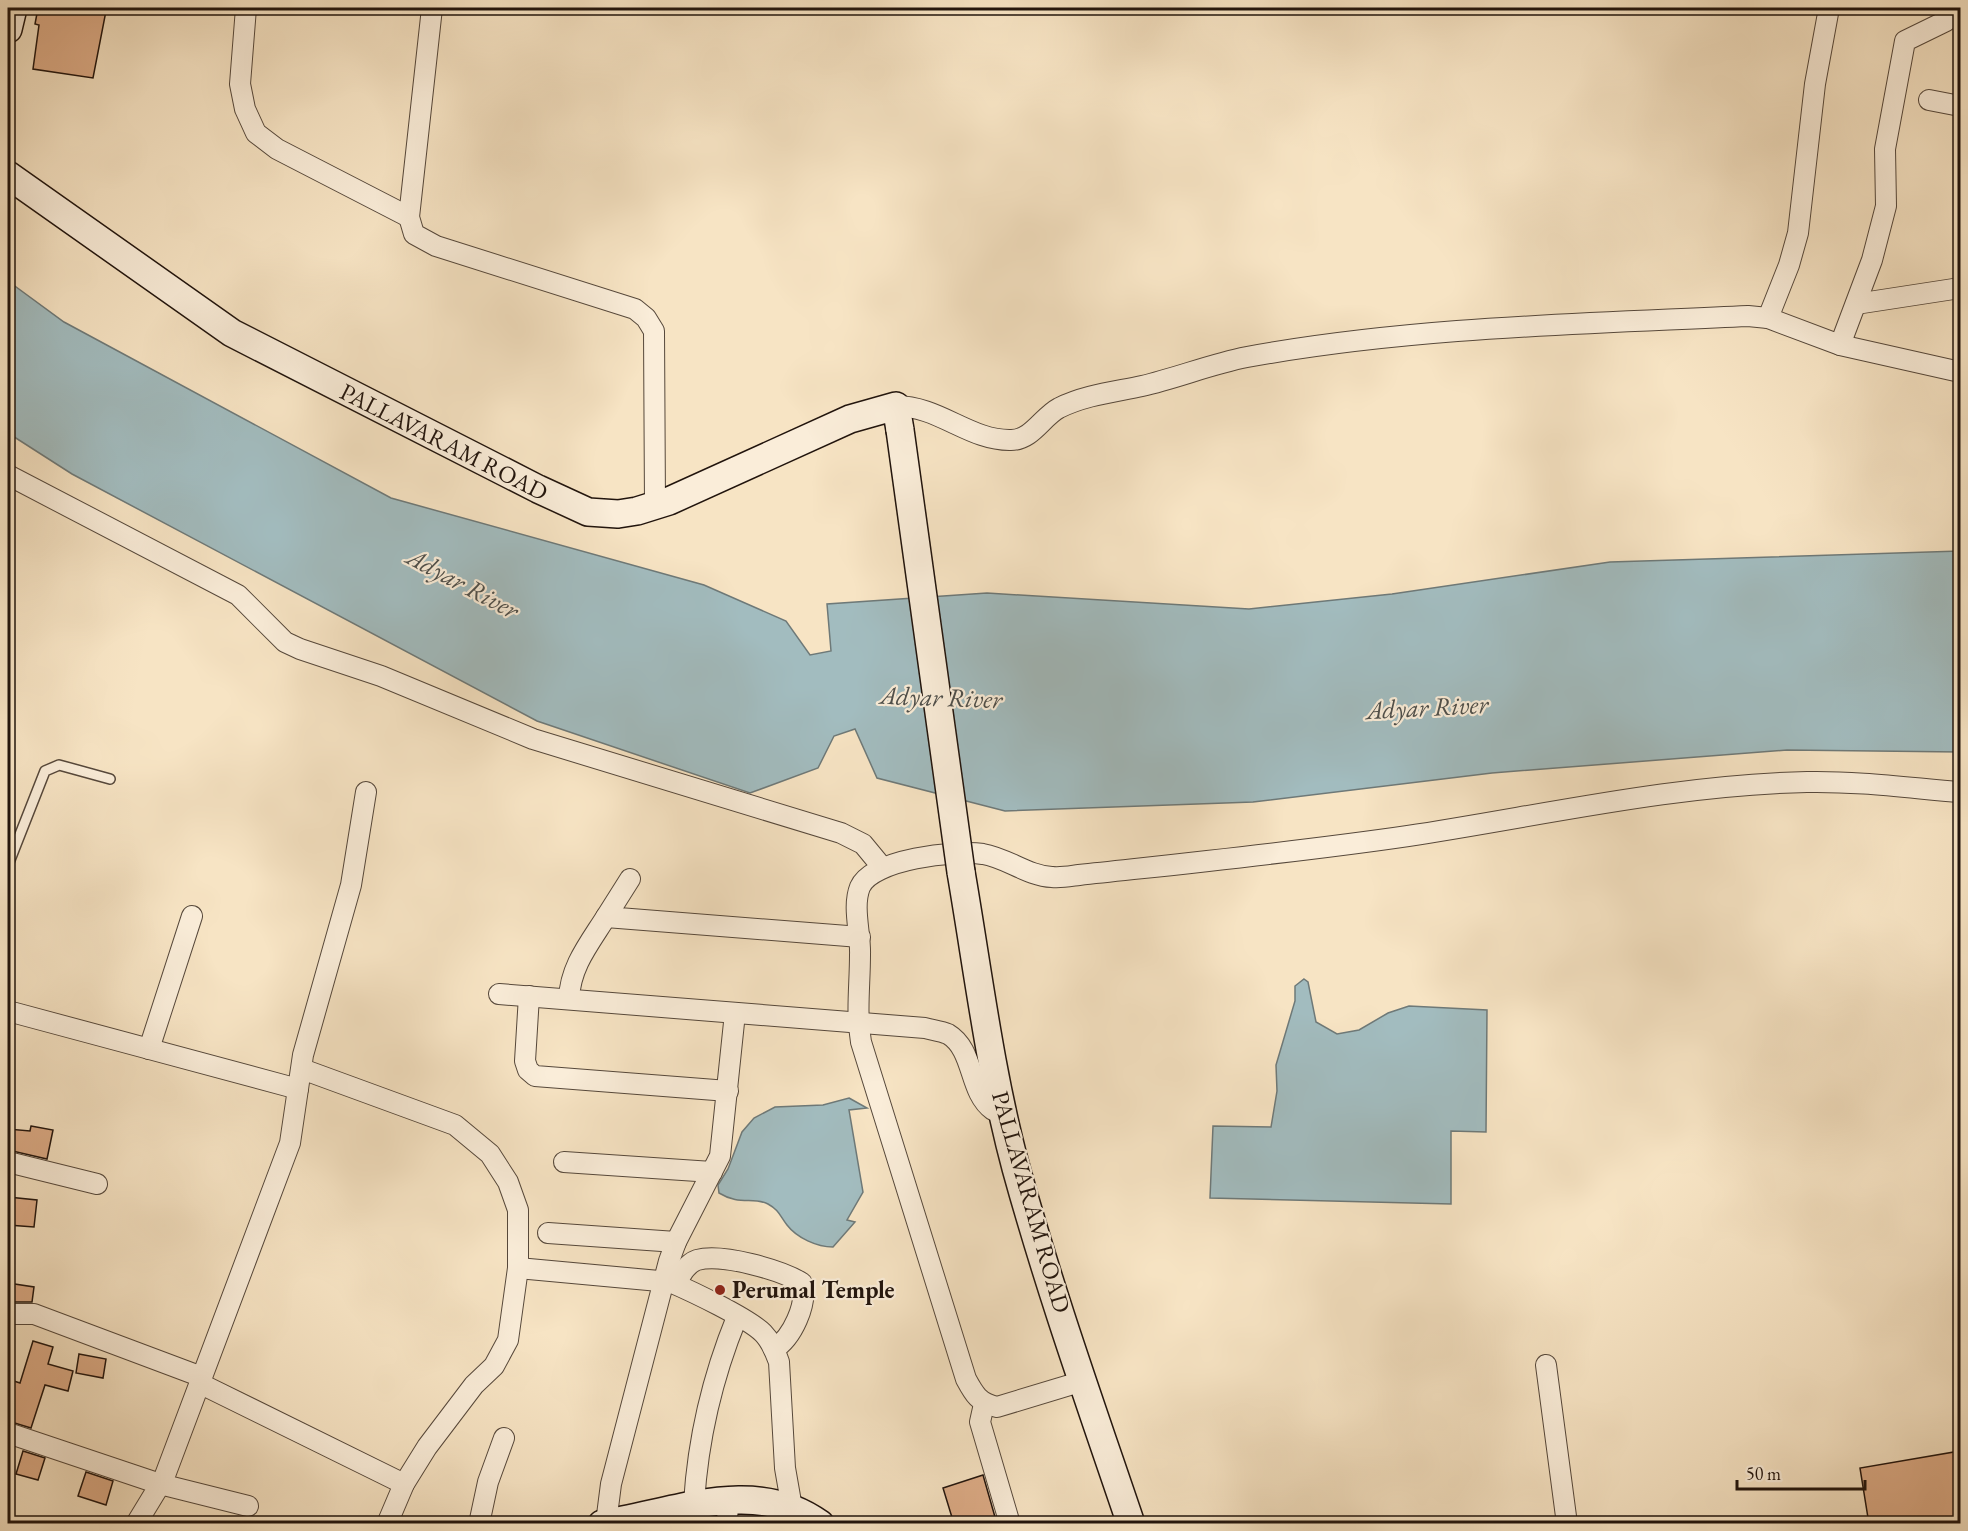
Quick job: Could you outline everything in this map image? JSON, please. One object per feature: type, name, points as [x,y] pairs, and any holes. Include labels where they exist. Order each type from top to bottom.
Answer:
[{"type":"street","points":[[8,29],[13,8]]},
{"type":"street","points":[[246,8],[240,84],[245,109],[256,133],[277,149],[409,217]]},
{"type":"street","points":[[432,8],[409,217],[414,234],[436,246],[635,309],[646,318],[654,331],[656,356],[655,506]]},
{"type":"street","points":[[1768,318],[1789,265],[1798,233],[1815,84],[1829,8]]},
{"type":"street","points":[[1840,345],[1872,260],[1886,206],[1885,149],[1905,41],[1951,17]]},
{"type":"street","points":[[1929,100],[1960,106]]},
{"type":"street","name":"PALLAVARAM ROAD","points":[[8,175],[201,313],[261,350],[588,512],[618,514],[655,506],[747,467],[850,419],[898,418],[961,872],[1002,1108],[1016,1167],[1083,1381],[1131,1524]]},
{"type":"street","points":[[1856,304],[1960,288]]},
{"type":"street","points":[[898,418],[916,406],[981,435],[1015,440],[1030,434],[1044,419],[1058,409],[1084,399],[1143,386],[1246,358],[1417,334],[1748,316],[1768,318],[1840,345],[1960,372]]},
{"type":"street","points":[[8,475],[238,595],[285,642],[381,676],[558,747],[841,833],[862,844],[882,867]]},
{"type":"street","points":[[1083,1381],[997,1407],[984,1404],[975,1395],[966,1379],[867,1065],[858,1023],[860,937],[857,900],[866,877],[882,867],[903,861],[984,854],[1052,877],[1390,838],[1513,820],[1613,800],[1734,787],[1840,783],[1960,792]]},
{"type":"street","points":[[136,1524],[160,1484],[290,1143],[303,1055],[351,885],[366,792]]},
{"type":"street","points":[[568,999],[569,982],[574,967],[630,879]]},
{"type":"street","points":[[148,1049],[192,916]]},
{"type":"street","points":[[606,917],[860,937]]},
{"type":"street","points":[[499,994],[925,1028],[948,1034],[963,1050],[983,1102],[993,1110],[1002,1108]]},
{"type":"street","points":[[529,996],[525,1061],[528,1070],[535,1076],[728,1091]]},
{"type":"street","points":[[8,1011],[298,1089]]},
{"type":"street","points":[[735,1013],[724,1138],[720,1156],[676,1242],[670,1283],[610,1484],[604,1523],[647,1519],[694,1503],[727,1512],[772,1502],[792,1508],[820,1524]]},
{"type":"street","points":[[302,1069],[455,1125],[490,1154],[508,1182],[518,1210],[518,1268],[508,1340],[494,1366],[474,1385],[449,1416],[404,1484],[387,1524]]},
{"type":"street","points":[[8,1162],[97,1185]]},
{"type":"street","points":[[564,1162],[712,1172]]},
{"type":"street","points":[[548,1233],[676,1242]]},
{"type":"street","points":[[670,1283],[696,1260],[716,1258],[744,1263],[802,1283],[805,1293],[789,1336],[774,1349]]},
{"type":"street","points":[[518,1268],[670,1283],[762,1331],[774,1349],[778,1362],[785,1468],[792,1508]]},
{"type":"street","points":[[8,1314],[34,1314],[201,1380],[404,1484]]},
{"type":"street","points":[[694,1503],[704,1423],[721,1357],[737,1317]]},
{"type":"street","points":[[1546,1365],[1567,1524]]},
{"type":"street","points":[[984,1404],[980,1422],[1010,1524]]},
{"type":"street","points":[[8,1432],[160,1484],[248,1506]]},
{"type":"street","points":[[480,1524],[488,1482],[504,1438]]},
{"type":"lane","points":[[8,865],[45,771],[59,765],[110,779]]},
{"type":"water","name":"Adyar River","points":[[8,281],[64,322],[391,498],[704,585],[786,621],[810,655],[831,651],[827,604],[987,593],[1249,609],[1392,594],[1610,562],[1960,551],[1960,752],[1787,750],[1492,773],[1253,802],[1005,811],[877,778],[855,729],[834,736],[818,768],[750,793],[537,721],[72,474],[8,433]]},
{"type":"water","points":[[1304,979],[1308,982],[1316,1022],[1337,1034],[1359,1030],[1388,1013],[1409,1006],[1487,1010],[1486,1132],[1451,1131],[1451,1204],[1210,1198],[1213,1126],[1271,1127],[1277,1091],[1276,1065],[1295,1001],[1295,986]]},
{"type":"water","points":[[849,1098],[867,1108],[849,1110],[863,1192],[847,1220],[855,1222],[833,1247],[802,1238],[791,1230],[777,1211],[768,1204],[733,1199],[719,1193],[718,1185],[728,1169],[742,1132],[754,1118],[775,1107],[823,1105]]},
{"type":"building","points":[[38,8],[106,11],[93,78],[33,69],[39,25],[35,24]]},
{"type":"building","points":[[31,1126],[53,1130],[47,1159],[8,1150],[8,1129],[30,1131]]},
{"type":"building","points":[[8,1197],[37,1200],[34,1227],[8,1225]]},
{"type":"building","points":[[8,1283],[34,1287],[32,1302],[8,1302]]},
{"type":"building","points":[[33,1341],[53,1347],[48,1364],[73,1371],[68,1391],[45,1385],[31,1428],[8,1421],[8,1379],[20,1383]]},
{"type":"building","points":[[79,1354],[106,1359],[103,1378],[76,1373]]},
{"type":"building","points":[[23,1451],[45,1458],[38,1480],[16,1474]]},
{"type":"building","points":[[1960,1451],[1960,1524],[1869,1524],[1860,1468]]},
{"type":"building","points":[[86,1472],[113,1481],[106,1505],[78,1496]]},
{"type":"building","points":[[983,1475],[997,1524],[954,1524],[943,1488]]},
{"type":"place","name":"Perumal Temple","points":[[720,1290]]}]
